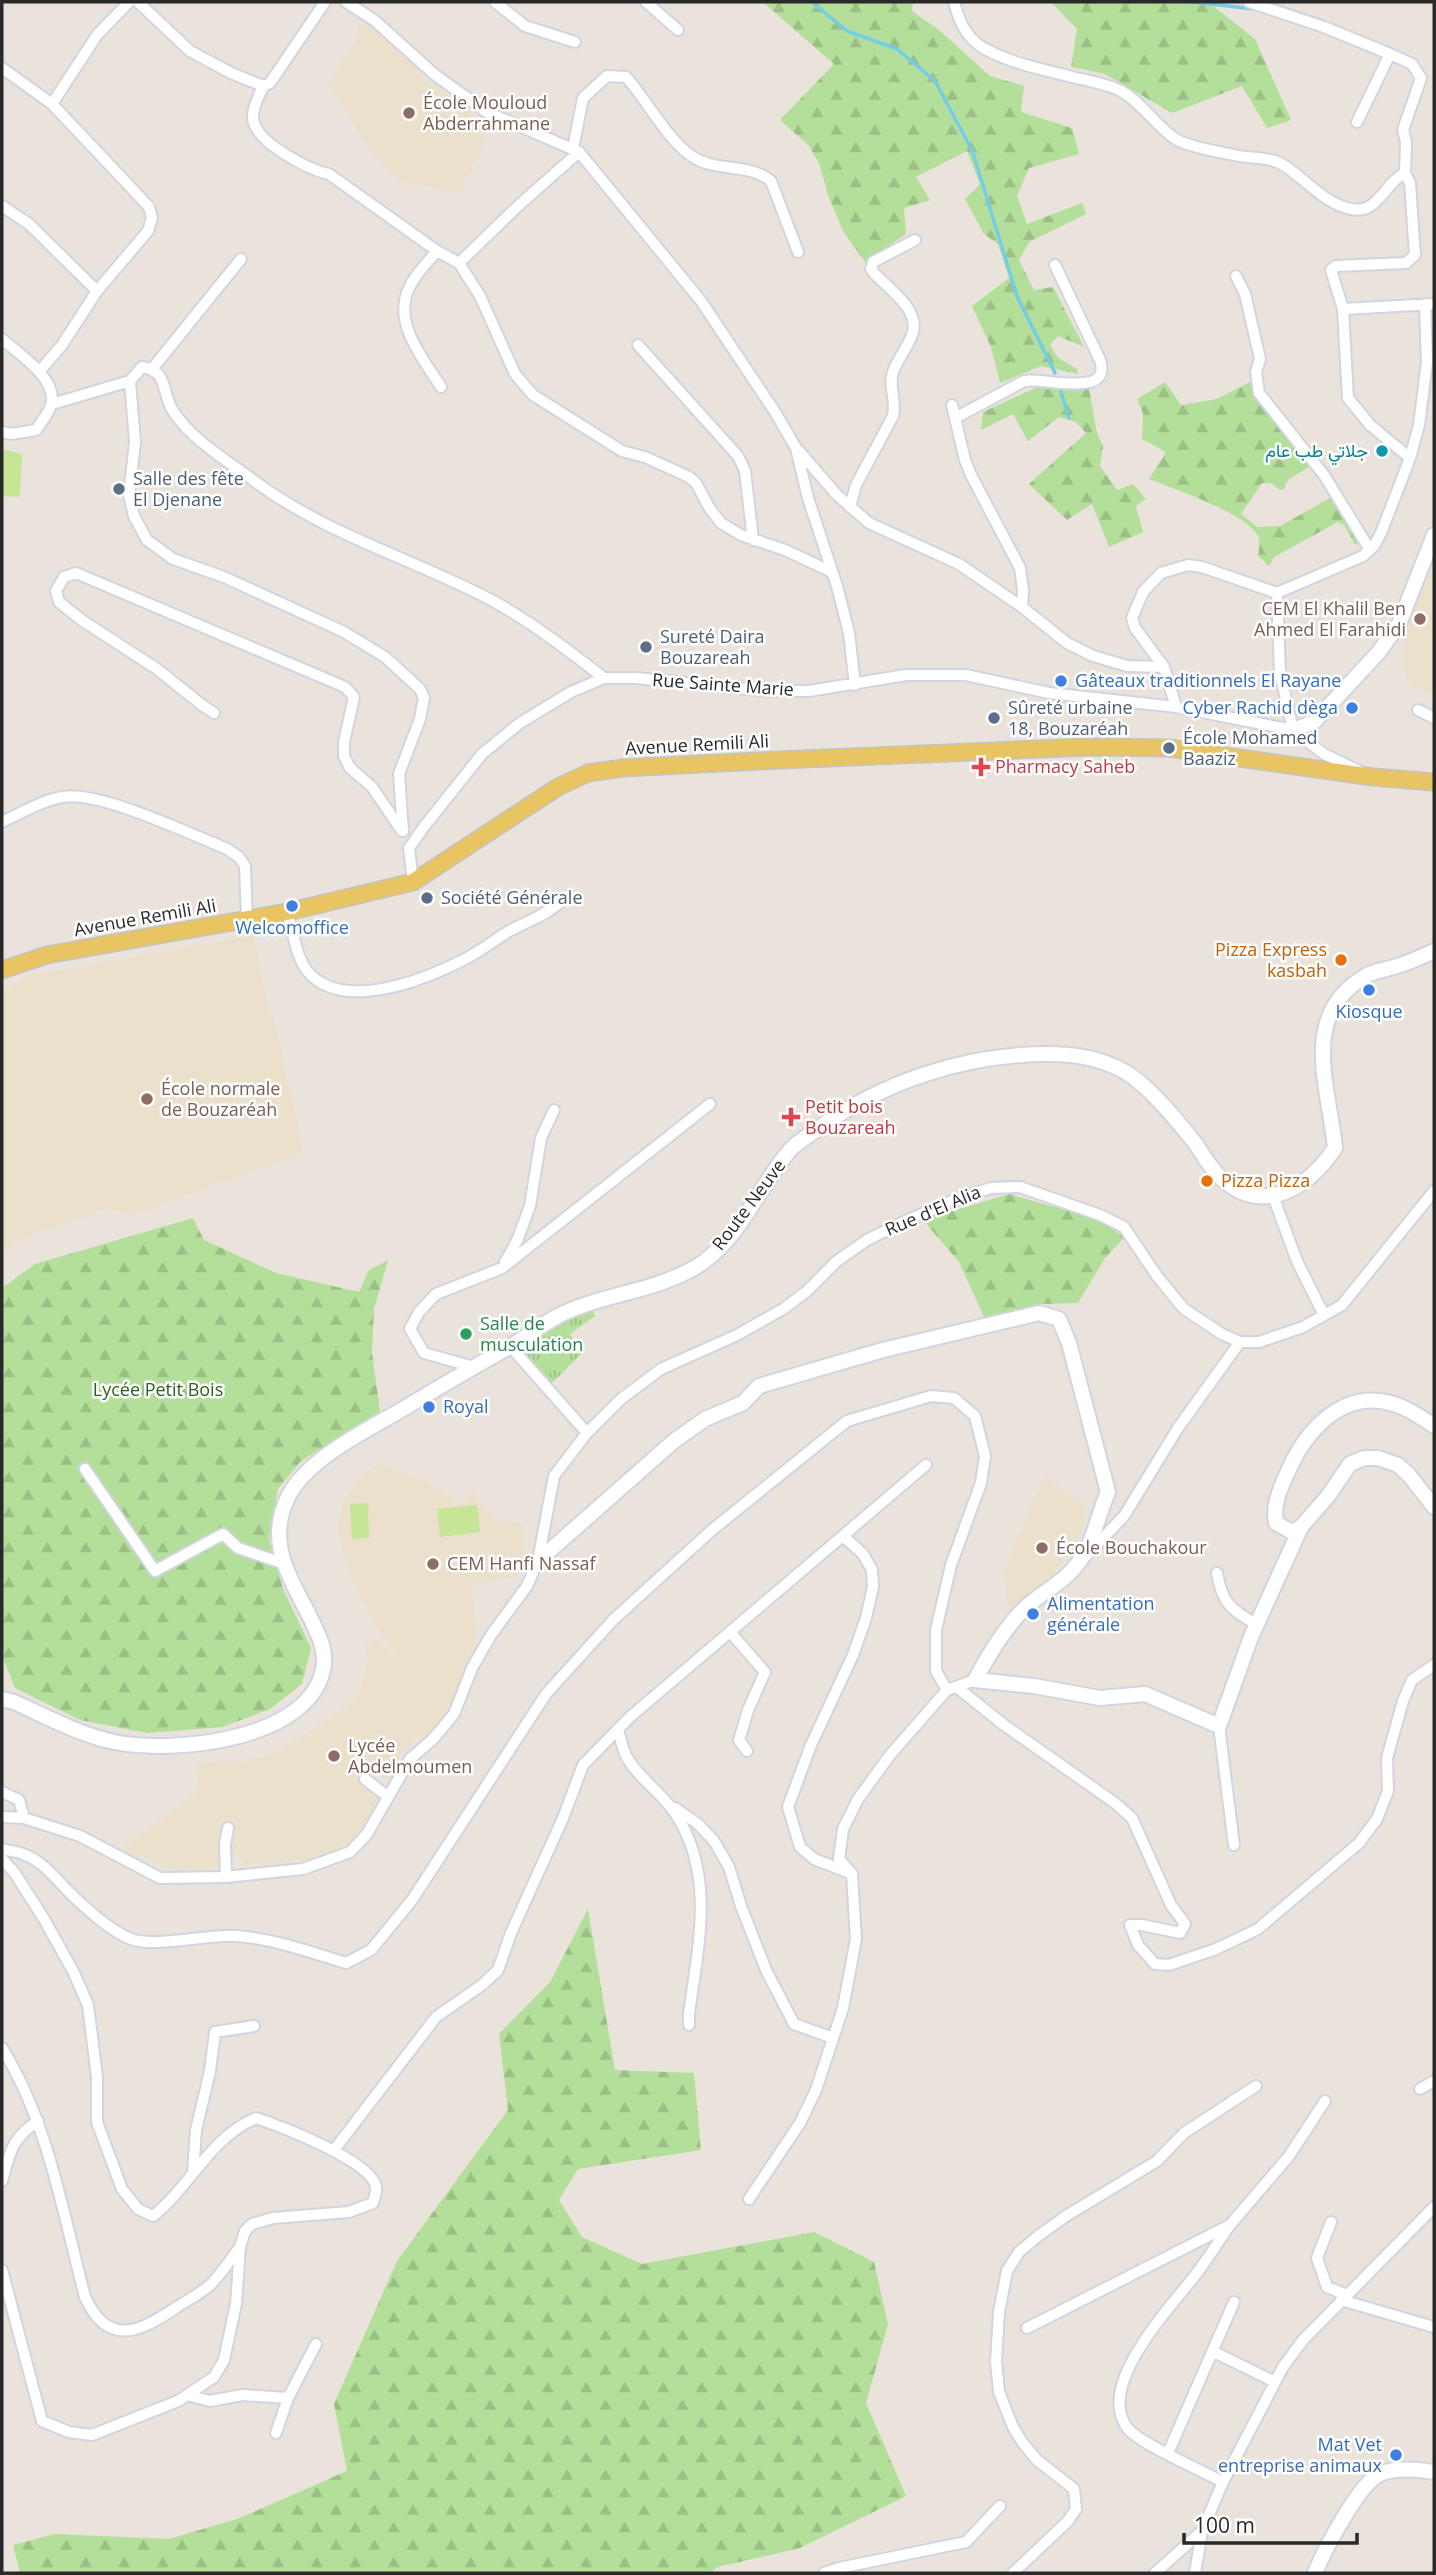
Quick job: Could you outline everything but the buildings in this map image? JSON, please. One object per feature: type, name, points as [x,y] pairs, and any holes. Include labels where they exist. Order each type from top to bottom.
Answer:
[{"type":"main road","name":"Avenue Remili Ali","points":[[2,970],[47,955],[247,920],[413,882],[558,787],[588,772],[623,768],[1142,747],[1168,748],[1373,778],[1434,782]]},
{"type":"street","points":[[52,104],[97,35],[129,2]]},
{"type":"street","points":[[138,2],[190,51],[230,73],[263,86],[270,83],[325,2]]},
{"type":"street","points":[[346,2],[374,20],[461,95],[485,111],[576,150],[701,301],[796,448],[837,495],[869,523],[960,564],[1022,607],[1067,643],[1093,656],[1127,666],[1164,667]]},
{"type":"street","points":[[495,2],[525,26],[575,42]]},
{"type":"street","points":[[646,2],[678,30]]},
{"type":"street","points":[[954,2],[963,27],[972,39],[984,48],[1023,65],[1107,85],[1121,91],[1136,101],[1177,139],[1283,165],[1335,203],[1352,209],[1363,209],[1376,202],[1396,177],[1405,173]]},
{"type":"street","points":[[1249,2],[1324,27],[1390,54],[1412,64],[1421,78],[1403,130],[1406,142],[1405,173],[1410,183],[1415,255],[1406,263],[1336,266],[1331,270],[1343,309],[1349,398],[1370,425],[1410,458]]},
{"type":"street","points":[[1357,122],[1390,54]]},
{"type":"street","points":[[2,68],[52,104],[149,207],[152,218],[148,231],[97,291],[69,334],[39,372]]},
{"type":"street","points":[[459,263],[576,150],[583,98],[607,76],[626,77],[674,138],[693,157],[762,174],[771,181],[798,252]]},
{"type":"street","points":[[263,86],[253,112],[254,124],[264,137],[310,169],[330,174],[459,263],[480,296],[515,374],[533,395],[622,451],[645,457],[689,477],[696,483],[710,509],[722,523],[741,535],[785,550],[832,572]]},
{"type":"street","points":[[542,136],[549,146]]},
{"type":"street","points":[[2,206],[29,224],[97,291]]},
{"type":"street","points":[[850,507],[856,485],[893,416],[895,407],[892,373],[913,332],[914,321],[908,308],[871,269],[873,262],[915,240]]},
{"type":"street","points":[[438,251],[409,287],[405,304],[405,325],[442,387]]},
{"type":"street","points":[[152,369],[241,259]]},
{"type":"street","points":[[955,418],[1024,381],[1033,379],[1073,384],[1098,379],[1102,370],[1101,363],[1055,265]]},
{"type":"street","points":[[1236,276],[1245,294],[1261,359],[1256,372],[1259,393],[1316,464],[1370,550]]},
{"type":"street","points":[[1176,706],[1164,667],[1135,628],[1132,618],[1143,592],[1161,573],[1188,565],[1202,567],[1278,593],[1358,558],[1370,550],[1381,533],[1410,458],[1419,425],[1426,386],[1430,304],[1343,309]]},
{"type":"street","points":[[2,339],[39,372],[51,390],[52,404],[36,430],[11,434],[2,432]]},
{"type":"street","points":[[638,345],[738,456],[745,471],[753,540]]},
{"type":"street","points":[[52,404],[130,382],[142,367],[152,369],[160,375],[171,408],[181,422],[256,483],[297,510],[329,526],[494,602],[545,633],[604,678]]},
{"type":"street","points":[[130,382],[135,442],[129,495],[134,516],[147,540],[173,559],[224,577],[344,632],[385,657],[420,689],[424,698],[420,719],[400,774],[402,831]]},
{"type":"street","points":[[952,405],[971,475],[1020,568],[1022,607]]},
{"type":"street","points":[[796,448],[808,498],[849,633],[855,685]]},
{"type":"street","points":[[1278,593],[1280,673],[1293,730],[1314,722],[1378,653],[1399,624],[1434,535]]},
{"type":"street","points":[[214,713],[158,669],[83,621],[59,601],[56,591],[64,577],[76,573],[345,687],[354,697],[344,742],[344,755],[350,768],[372,788],[402,831],[409,848],[413,882]]},
{"type":"street","name":"Rue Sainte Marie","points":[[409,848],[482,754],[520,723],[572,692],[604,678],[636,678],[767,691],[809,691],[906,675],[965,675],[1049,692],[1176,706],[1293,730],[1324,754],[1373,778]]},
{"type":"street","points":[[1418,710],[1434,718]]},
{"type":"street","points":[[2,822],[65,796],[91,799],[122,808],[227,849],[239,857],[245,866],[247,920]]},
{"type":"street","points":[[287,912],[301,959],[309,973],[324,984],[342,990],[364,991],[384,990],[414,981],[466,959],[509,932],[548,914],[562,901]]},
{"type":"street","points":[[1324,1315],[1297,1261],[1273,1196],[1299,1185],[1324,1164],[1335,1148],[1321,1051],[1325,1022],[1333,1005],[1346,989],[1366,975],[1434,951]]},
{"type":"street","name":"Route Neuve","points":[[2,1699],[83,1734],[120,1743],[167,1746],[258,1730],[281,1720],[303,1705],[317,1685],[324,1663],[322,1643],[282,1563],[278,1537],[281,1513],[291,1490],[314,1465],[367,1430],[558,1317],[606,1297],[675,1277],[702,1263],[725,1242],[792,1147],[838,1114],[898,1085],[943,1068],[999,1056],[1049,1054],[1095,1058],[1133,1077],[1187,1133],[1219,1177],[1236,1189],[1257,1196],[1273,1196]]},
{"type":"street","points":[[474,1367],[424,1353],[410,1329],[419,1312],[436,1294],[502,1268],[710,1104]]},
{"type":"street","points":[[502,1268],[517,1241],[530,1206],[541,1138],[554,1110]]},
{"type":"street","name":"Rue d'El Alia","points":[[2,1817],[24,1818],[80,1836],[160,1878],[226,1877],[303,1869],[350,1852],[367,1834],[410,1759],[433,1739],[454,1714],[472,1668],[491,1635],[527,1586],[538,1561],[554,1476],[587,1433],[621,1399],[660,1369],[737,1335],[783,1309],[807,1291],[837,1261],[867,1240],[961,1197],[991,1188],[1020,1187],[1100,1215],[1124,1227],[1157,1276],[1184,1308],[1222,1334],[1240,1342]]},
{"type":"street","points":[[975,1680],[1024,1609],[1056,1585],[1124,1516],[1178,1427],[1240,1342],[1259,1342],[1303,1327],[1342,1305],[1434,1191]]},
{"type":"street","points":[[1421,1206],[1434,1203]]},
{"type":"street","points":[[538,1561],[674,1441],[705,1419],[743,1403],[759,1386],[883,1350],[1039,1313],[1059,1319],[1069,1343],[1108,1492],[1091,1540],[1079,1563]]},
{"type":"street","points":[[510,1347],[587,1433]]},
{"type":"street","points":[[2,1849],[24,1854],[48,1869],[72,1895],[110,1926],[131,1939],[150,1942],[239,1936],[271,1941],[346,1963],[371,1950],[394,1925],[546,1693],[612,1620],[712,1530],[847,1421],[931,1396],[954,1398],[975,1416],[985,1457],[981,1483],[951,1565],[936,1630],[936,1671],[953,1689],[1115,1802],[1132,1818],[1171,1905],[1185,1924],[1180,1933],[1130,1925],[1138,1945],[1155,1964],[1169,1965],[1216,1949],[1258,1928],[1359,1843],[1377,1819],[1388,1791],[1387,1758],[1403,1701],[1412,1680],[1434,1665]]},
{"type":"street","points":[[1301,1527],[1292,1532],[1286,1531],[1276,1523],[1274,1511],[1297,1451],[1322,1420],[1346,1404],[1380,1401],[1411,1410],[1434,1426]]},
{"type":"street","points":[[1234,1845],[1219,1726],[1256,1624],[1301,1527],[1328,1496],[1350,1464],[1364,1458],[1378,1458],[1398,1465],[1434,1507]]},
{"type":"street","points":[[334,2150],[436,2017],[482,1985],[498,1970],[511,1933],[563,1818],[583,1765],[618,1730],[730,1632],[926,1465]]},
{"type":"street","points":[[85,1469],[155,1571],[223,1534],[238,1548],[282,1563]]},
{"type":"street","points":[[843,1536],[863,1554],[872,1570],[873,1587],[853,1655],[811,1745],[788,1807],[800,1847],[814,1859],[852,1874]]},
{"type":"street","points":[[1217,1573],[1220,1590],[1231,1610],[1256,1624]]},
{"type":"street","points":[[730,1632],[765,1672],[748,1710],[739,1740],[747,1751]]},
{"type":"street","points":[[749,2199],[800,2123],[816,2090],[843,2008],[856,1939],[852,1874],[839,1859],[843,1829],[858,1799],[890,1755],[953,1689],[975,1680],[1034,1686],[1100,1698],[1145,1694],[1219,1726]]},
{"type":"street","points":[[618,1730],[626,1756],[678,1817],[691,1848],[701,1889],[702,1919],[689,2025]]},
{"type":"street","points":[[365,1779],[387,1796]]},
{"type":"street","points":[[2,1792],[19,1800],[24,1818]]},
{"type":"street","points":[[669,1805],[698,1824],[714,1841],[729,1867],[766,1970],[794,2024],[833,2038]]},
{"type":"street","points":[[226,1877],[225,1844],[228,1828]]},
{"type":"street","points":[[2,1859],[44,1919],[73,1971],[88,2005],[97,2077],[97,2122],[122,2189],[138,2209],[153,2216],[172,2201],[214,2147],[239,2126],[256,2118],[286,2128],[334,2150],[370,2175],[376,2187],[373,2203],[349,2212],[273,2218],[252,2224],[244,2231],[240,2248],[236,2304],[224,2360],[214,2377],[178,2401],[92,2435],[69,2432],[42,2421],[2,2270]]},
{"type":"street","points":[[193,2173],[196,2130],[210,2071],[215,2032],[254,2026]]},
{"type":"street","points":[[2,2048],[38,2121],[85,2297],[93,2316],[110,2327],[132,2331],[158,2320],[211,2284],[240,2248]]},
{"type":"street","points":[[1420,2088],[1434,2081]]},
{"type":"street","points":[[1013,2573],[1068,2521],[1076,2509],[1074,2489],[1037,2460],[1022,2442],[999,2392],[996,2361],[999,2312],[1007,2271],[1019,2252],[1038,2236],[1157,2161],[1184,2133],[1256,2085]]},
{"type":"street","points":[[1223,2482],[1129,2430],[1119,2409],[1120,2390],[1133,2361],[1156,2324],[1197,2273],[1230,2225],[1289,2156],[1325,2101]]},
{"type":"street","points":[[2,2181],[12,2144],[23,2131],[38,2121]]},
{"type":"street","points":[[1195,2573],[1202,2531],[1223,2482],[1275,2382],[1303,2340],[1434,2207]]},
{"type":"street","points":[[1331,2222],[1317,2259],[1328,2287],[1344,2297],[1434,2328]]},
{"type":"street","points":[[1027,2328],[1230,2225]]},
{"type":"street","points":[[1168,2453],[1234,2302]]},
{"type":"street","points":[[276,2433],[288,2398],[316,2344]]},
{"type":"street","points":[[1214,2352],[1275,2382]]},
{"type":"street","points":[[187,2395],[210,2400],[242,2395],[288,2398]]},
{"type":"street","points":[[1315,2573],[1344,2517],[1378,2474],[1413,2470],[1434,2472]]},
{"type":"street","points":[[824,2573],[966,2542],[1000,2506]]},
{"type":"street","points":[[1155,2573],[1202,2531]]},
{"type":"shaded area","name":"École Mouloud Abderrahmane","points":[[367,24],[423,70],[423,82],[435,83],[460,107],[492,124],[461,192],[403,183],[372,154],[327,84],[360,35],[358,26]]},
{"type":"shaded area","name":"CEM El Khalil Ben Ahmed El Farahidi","points":[[1434,535],[1434,695],[1416,689],[1407,680],[1403,665],[1405,608]]},
{"type":"shaded area","name":"École normale de Bouzaréah","points":[[254,935],[304,1153],[134,1214],[105,1209],[22,1239],[2,1252],[2,991],[32,973],[58,971]]},
{"type":"shaded area","points":[[378,1463],[427,1483],[461,1504],[473,1492],[499,1522],[523,1523],[524,1552],[516,1578],[471,1583],[477,1633],[473,1675],[448,1714],[426,1737],[420,1736],[405,1747],[388,1780],[371,1770],[361,1786],[378,1799],[355,1836],[333,1853],[321,1858],[244,1865],[238,1855],[228,1858],[228,1866],[197,1870],[169,1867],[143,1856],[128,1854],[125,1846],[194,1795],[200,1781],[194,1764],[245,1761],[272,1754],[336,1715],[354,1700],[360,1692],[369,1661],[365,1646],[375,1639],[398,1656],[377,1628],[350,1575],[337,1529],[341,1508],[356,1482]]},
{"type":"shaded area","name":"École Bouchakour","points":[[1046,1476],[1086,1507],[1084,1526],[1048,1584],[1010,1613],[1003,1569]]},
{"type":"green space","points":[[913,2],[912,11],[939,30],[990,76],[1024,86],[1021,112],[1072,128],[1079,154],[1029,168],[1017,196],[1027,224],[1082,203],[1086,214],[1029,242],[1019,260],[1034,290],[1053,287],[1084,347],[1058,336],[1050,344],[1058,358],[1077,369],[1078,374],[1041,366],[1000,383],[991,347],[972,306],[1009,278],[998,244],[984,234],[965,199],[980,184],[967,151],[916,177],[930,200],[904,208],[906,234],[865,262],[843,231],[828,195],[819,163],[809,146],[780,120],[834,64],[765,4]]},
{"type":"green space","points":[[1051,2],[1208,2],[1255,39],[1291,120],[1267,128],[1242,86],[1172,113],[1105,74],[1071,67],[1077,29]]},
{"type":"green space","points":[[1252,381],[1312,465],[1288,480],[1284,489],[1280,490],[1271,483],[1262,483],[1241,514],[1257,527],[1280,526],[1330,498],[1360,542],[1355,545],[1344,525],[1338,522],[1274,557],[1269,566],[1258,556],[1259,539],[1249,525],[1223,509],[1149,479],[1166,452],[1142,439],[1143,413],[1137,399],[1165,382],[1181,405],[1217,399]]},
{"type":"green space","points":[[1035,388],[1089,389],[1097,433],[1103,446],[1100,466],[1117,490],[1133,484],[1146,499],[1136,506],[1143,532],[1109,547],[1092,504],[1067,520],[1029,484],[1086,433],[1076,422],[1059,417],[1028,441],[1013,414],[981,430],[983,412]]},
{"type":"green space","points":[[2,449],[22,454],[20,497],[2,496]]},
{"type":"green space","points":[[1009,1194],[1097,1219],[1125,1237],[1105,1258],[1078,1303],[1041,1304],[984,1317],[959,1262],[923,1220]]},
{"type":"green space","name":"Lycée Petit Bois","points":[[193,1218],[204,1240],[276,1273],[359,1292],[369,1270],[388,1260],[374,1309],[372,1353],[380,1411],[300,1462],[278,1489],[269,1539],[283,1589],[311,1648],[302,1684],[270,1709],[222,1727],[147,1733],[80,1720],[15,1688],[2,1655],[2,1288],[35,1264]]},
{"type":"green space","points":[[591,1307],[595,1316],[570,1334],[582,1353],[551,1384],[529,1359],[525,1348],[561,1322]]},
{"type":"green space","points":[[368,1503],[369,1538],[352,1539],[350,1504]]},
{"type":"green space","points":[[477,1505],[480,1532],[440,1537],[437,1509]]},
{"type":"green space","points":[[588,1909],[615,2070],[694,2073],[701,2150],[578,2169],[559,2200],[582,2237],[642,2264],[814,2232],[874,2262],[888,2324],[866,2403],[906,2496],[800,2548],[718,2567],[710,2573],[20,2573],[13,2545],[55,2534],[169,2539],[240,2518],[347,2471],[334,2404],[397,2261],[508,2110],[499,2034],[550,1982]]},
{"type":"waterway","points":[[812,2],[847,31],[897,49],[935,81],[972,150],[1017,296],[1055,373]]},
{"type":"waterway","points":[[1193,2],[1254,9]]},
{"type":"waterway","points":[[1061,392],[1069,418]]},
{"type":"place","name":"École Mouloud Abderrahmane","points":[[409,113]]},
{"type":"place","name":"جلاتي طب عام","points":[[1382,451]]},
{"type":"place","name":"Salle des fête El Djenane","points":[[119,489]]},
{"type":"place","name":"CEM El Khalil Ben Ahmed El Farahidi","points":[[1420,619]]},
{"type":"place","name":"Sureté Daira Bouzareah","points":[[646,647]]},
{"type":"place","name":"Gâteaux traditionnels El Rayane","points":[[1061,681]]},
{"type":"place","name":"Cyber Rachid dèga","points":[[1352,708]]},
{"type":"place","name":"Sûreté urbaine 18, Bouzaréah","points":[[994,718]]},
{"type":"place","name":"École Mohamed Baaziz","points":[[1169,748]]},
{"type":"place","name":"Pharmacy Saheb","points":[[981,767]]},
{"type":"place","name":"Société Générale","points":[[427,898]]},
{"type":"place","name":"Welcomoffice","points":[[292,906]]},
{"type":"place","name":"Pizza Express kasbah","points":[[1341,960]]},
{"type":"place","name":"Kiosque","points":[[1369,990]]},
{"type":"place","name":"École normale de Bouzaréah","points":[[147,1099]]},
{"type":"place","name":"Petit bois Bouzareah","points":[[791,1117]]},
{"type":"place","name":"Pizza Pizza","points":[[1207,1181]]},
{"type":"place","name":"Salle de musculation","points":[[466,1334]]},
{"type":"place","name":"Royal","points":[[429,1407]]},
{"type":"place","name":"École Bouchakour","points":[[1042,1548]]},
{"type":"place","name":"CEM Hanfi Nassaf","points":[[433,1564]]},
{"type":"place","name":"Alimentation générale","points":[[1033,1614]]},
{"type":"place","name":"Lycée Abdelmoumen","points":[[334,1756]]},
{"type":"place","name":"Mat Vet entreprise animaux","points":[[1396,2455]]}]
